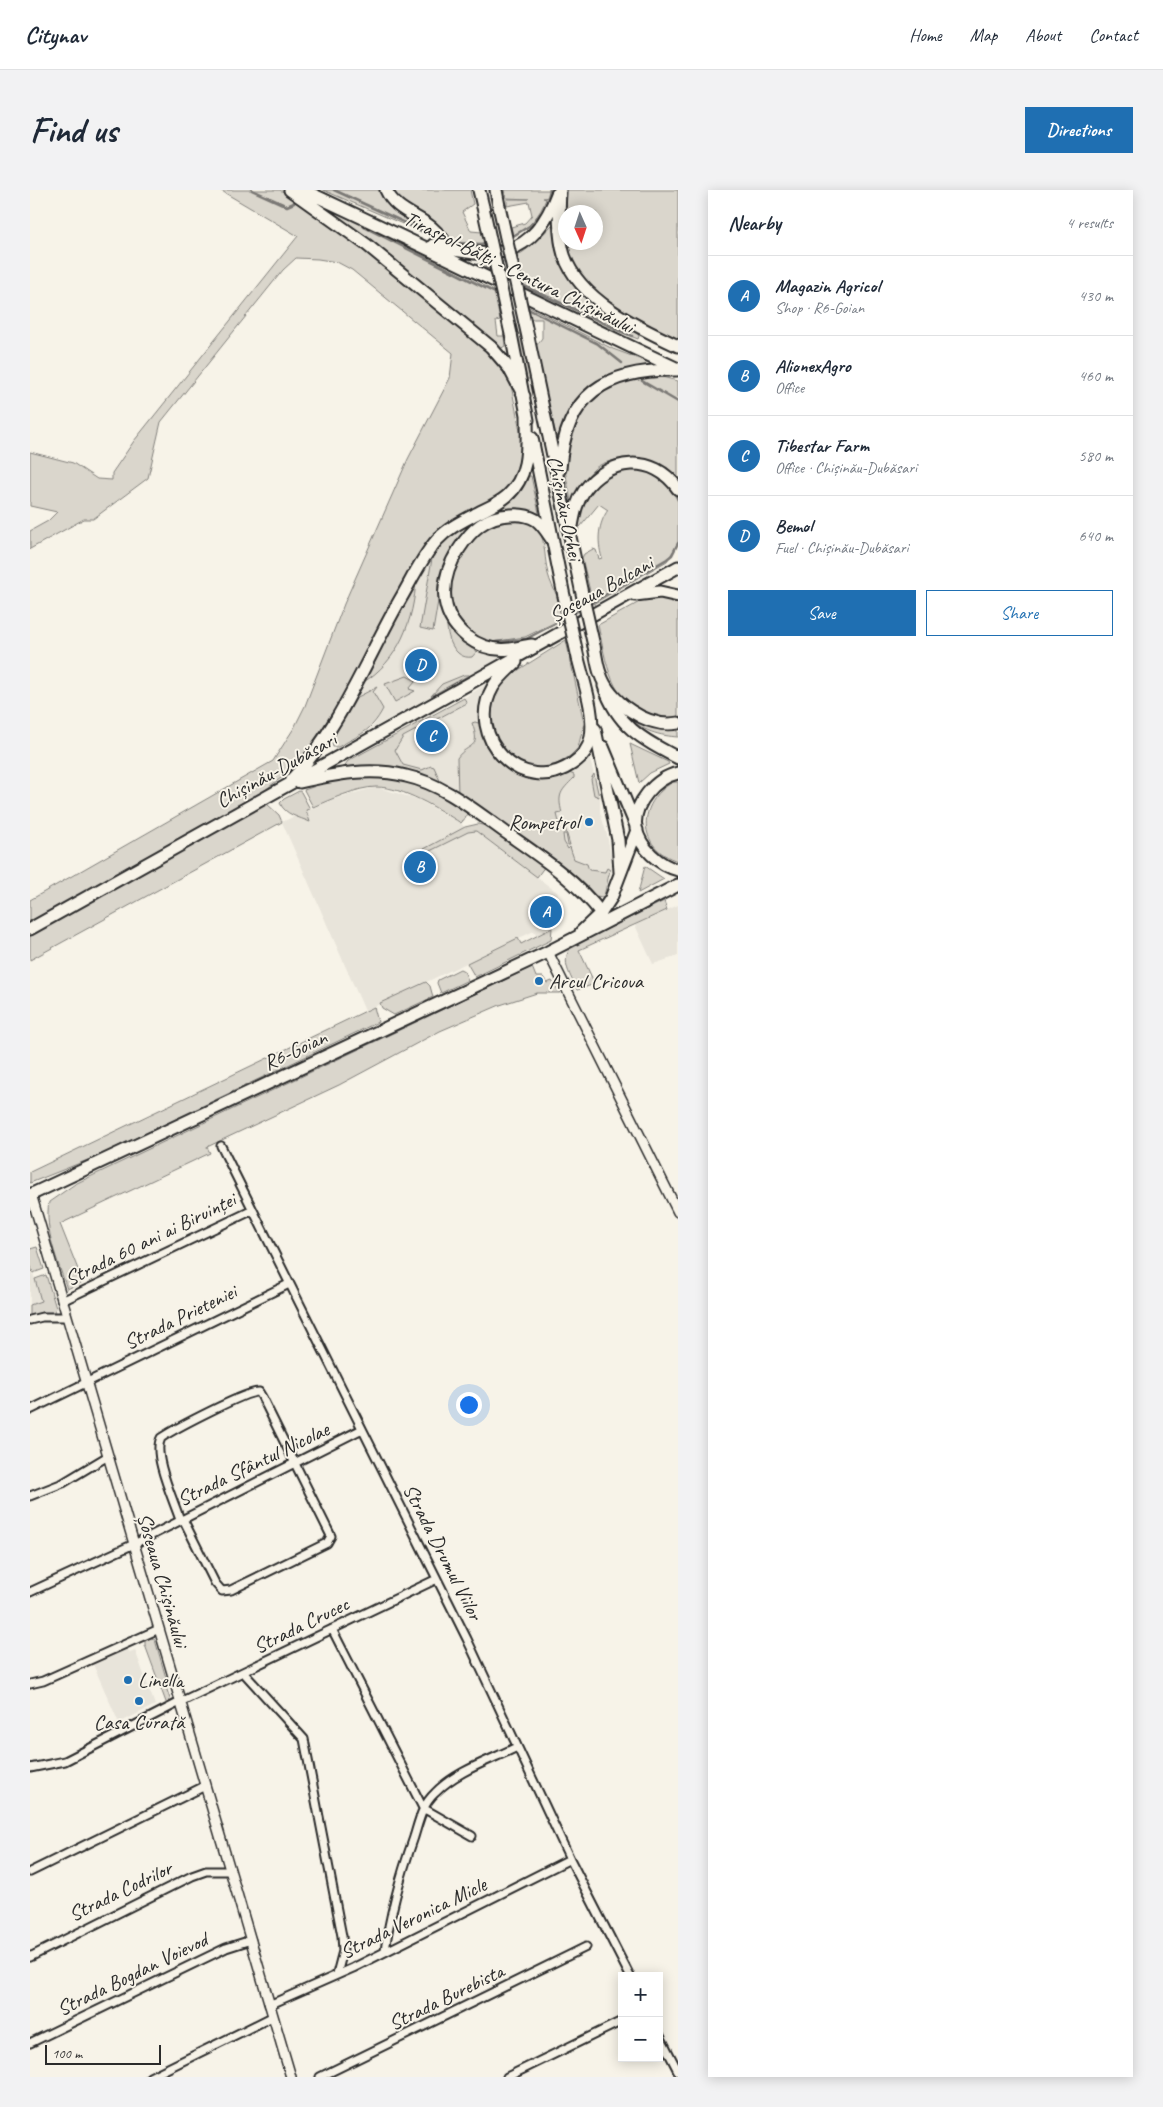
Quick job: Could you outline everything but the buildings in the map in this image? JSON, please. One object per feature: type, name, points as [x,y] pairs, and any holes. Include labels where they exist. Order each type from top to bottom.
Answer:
[{"type":"main road","points":[[290,190],[367,245],[491,347],[509,368],[524,396]]},
{"type":"main road","name":"Tiraspol-Bălți - Centura Chișinăului","points":[[303,190],[678,370]]},
{"type":"main road","points":[[386,190],[392,202],[431,226],[450,250],[456,263]]},
{"type":"main road","name":"Chișinău-Orhei","points":[[479,190],[524,396],[564,596],[595,729],[635,826],[653,857],[660,863],[678,870]]},
{"type":"main road","name":"Chișinău-Orhei","points":[[496,190],[600,675],[611,704],[629,728],[643,740],[678,758]]},
{"type":"main road","points":[[410,240],[450,250],[483,255],[501,253],[513,248],[541,226],[559,190]]},
{"type":"main road","points":[[559,190],[561,239],[564,254],[577,279],[586,290],[609,309],[676,345],[664,362]]},
{"type":"main road","points":[[559,484],[560,458],[566,429],[572,416],[587,397],[597,388],[620,376],[643,371],[678,370]]},
{"type":"main road","points":[[284,787],[315,753],[330,730],[396,606],[423,558],[436,540],[456,525],[507,496],[516,485],[526,463],[527,414]]},
{"type":"main road","points":[[570,538],[575,508],[583,492],[596,477],[611,468],[628,464],[645,466],[662,472],[678,488]]},
{"type":"main road","points":[[541,643],[509,649],[490,648],[475,643],[458,630],[451,620],[444,601],[443,586],[453,559],[463,543],[473,530],[487,520],[504,515],[529,517],[536,521],[553,541]]},
{"type":"main road","points":[[661,577],[678,556]]},
{"type":"main road","name":"Șoseaua Balcani","points":[[541,643],[678,567]]},
{"type":"main road","points":[[619,600],[660,592],[678,596]]},
{"type":"main road","name":"Chișinău-Dubăsari","points":[[30,929],[541,643]]},
{"type":"main road","points":[[526,652],[499,679],[487,702],[485,723],[488,735],[497,752],[504,759],[514,766],[531,773],[544,774],[562,770],[576,762],[586,750],[591,736],[591,715]]},
{"type":"main road","points":[[600,675],[621,702],[636,714],[660,723],[678,723]]},
{"type":"main road","points":[[595,729],[619,848],[620,872]]},
{"type":"main road","points":[[284,787],[331,775],[357,772],[389,773],[422,781],[440,788],[469,806],[543,859],[582,890],[601,913]]},
{"type":"main road","name":"R6-Goian","points":[[574,938],[601,913],[614,891],[640,806],[649,790],[660,780],[678,773]]},
{"type":"main road","points":[[612,812],[635,826]]},
{"type":"main road","name":"R6-Goian","points":[[31,1194],[548,952],[602,926],[678,885]]},
{"type":"street","points":[[548,952],[678,1212]]},
{"type":"street","name":"Strada Drumul Viilor","points":[[221,1146],[437,1579],[570,1858],[628,1972]]},
{"type":"street","name":"Șoseaua Chișinăului","points":[[31,1194],[291,2077]]},
{"type":"street","name":"Strada 60 ani ai Biruinței","points":[[62,1301],[253,1210]]},
{"type":"street","name":"Strada Prieteniei","points":[[30,1410],[289,1284]]},
{"type":"street","name":"Strada 60 ani ai Biruinței","points":[[30,1320],[42,1317],[67,1317]]},
{"type":"street","points":[[259,1392],[295,1463],[331,1536],[327,1543],[230,1590],[222,1591],[215,1583],[181,1519],[160,1460],[158,1449],[160,1442],[166,1435],[234,1400],[248,1393],[259,1392]]},
{"type":"street","name":"Strada Sfântul Nicolae","points":[[30,1592],[134,1544],[362,1429]]},
{"type":"street","points":[[30,1496],[63,1482],[108,1456]]},
{"type":"street","name":"Strada Crucec","points":[[30,1768],[65,1761],[180,1702],[437,1579]]},
{"type":"street","points":[[30,1684],[43,1681],[159,1629]]},
{"type":"street","points":[[332,1629],[423,1808],[472,1836]]},
{"type":"street","points":[[243,1672],[304,1739],[342,1936],[343,1951],[338,1974]]},
{"type":"street","points":[[385,1951],[401,1874],[423,1808],[435,1793],[454,1778],[518,1747]]},
{"type":"street","points":[[30,1872],[204,1786]]},
{"type":"street","name":"Strada Veronica Micle","points":[[269,2005],[338,1974],[570,1858]]},
{"type":"street","name":"Strada Codrilor","points":[[30,1956],[192,1876],[206,1871],[230,1871]]},
{"type":"street","name":"Strada Bogdan Voievod","points":[[30,2043],[226,1948],[251,1940]]},
{"type":"street","name":"Strada Burebista","points":[[320,2077],[586,1948]]},
{"type":"street","points":[[150,2077],[272,2017]]},
{"type":"street","points":[[507,2077],[618,2023]]},
{"type":"street","points":[[663,2042],[678,2071]]},
{"type":"shaded area","points":[[220,190],[280,190],[372,254],[493,353],[507,374],[512,390],[522,441],[523,460],[510,486],[499,497],[438,534],[338,709],[301,763],[253,799],[30,925],[30,900],[273,761],[294,728],[305,706],[344,604],[408,459],[450,378],[453,353],[352,270],[337,262],[296,258],[283,270],[161,422],[148,478],[93,519],[84,519],[30,549],[30,531],[48,521],[57,512],[30,506],[30,452],[73,463],[97,479],[112,480],[112,473],[134,441],[298,236]]},
{"type":"shaded area","points":[[323,190],[382,190],[394,208],[424,228],[426,234]]},
{"type":"shaded area","points":[[393,190],[470,190],[473,204],[462,212],[471,231],[482,232],[485,249],[456,246],[450,243],[397,199]]},
{"type":"shaded area","points":[[504,190],[553,190],[548,197],[543,198],[546,199],[544,205],[533,221],[519,233],[513,235],[511,227],[525,223],[532,215],[529,202],[507,206],[507,199],[529,199],[506,198]]},
{"type":"shaded area","points":[[567,190],[678,190],[678,340],[619,309],[604,299],[580,277],[572,265],[568,250],[603,250],[603,205],[566,205]]},
{"type":"shaded area","points":[[317,202],[494,291],[500,320],[496,321],[498,336],[504,336],[505,346],[500,349],[393,260]]},
{"type":"shaded area","points":[[553,224],[558,231],[558,250],[562,250],[564,262],[637,333],[638,339],[604,326],[471,264],[486,264],[508,260],[517,256],[534,243]]},
{"type":"shaded area","points":[[529,307],[613,349],[653,364],[653,366],[597,384],[558,443],[536,351],[536,346],[542,338],[542,319],[531,319]]},
{"type":"shaded area","points":[[517,333],[522,335],[531,379],[527,379]]},
{"type":"shaded area","points":[[658,376],[678,381],[678,481],[658,464],[642,459],[624,458],[606,462],[593,470],[584,482],[573,504],[571,503],[565,470],[566,455],[571,434],[582,412],[599,394],[609,388],[631,380]]},
{"type":"shaded area","points":[[645,469],[661,478],[675,493],[678,500],[678,543],[667,561],[593,604],[582,558],[584,554],[593,549],[596,550],[599,559],[602,558],[599,533],[602,521],[608,510],[599,504],[580,527],[577,524],[585,497],[602,479],[619,470]]},
{"type":"shaded area","points":[[528,476],[531,476],[539,513],[492,513],[472,524],[444,565],[433,631],[420,628],[433,553],[452,534],[520,488]]},
{"type":"shaded area","points":[[509,518],[532,525],[542,537],[548,574],[557,596],[562,619],[525,637],[483,642],[472,636],[457,622],[449,606],[448,578],[471,540],[485,525]]},
{"type":"shaded area","points":[[433,553],[421,628],[433,630],[439,599],[447,621],[447,631],[451,641],[464,657],[472,657],[479,649],[510,653],[369,730],[375,724],[383,709],[352,700],[406,597]]},
{"type":"shaded area","points":[[416,579],[412,609],[402,638],[386,663],[362,683]]},
{"type":"shaded area","points":[[652,595],[678,600],[678,718],[675,719],[652,717],[638,711],[627,702],[612,680],[598,625]]},
{"type":"shaded area","points":[[447,621],[463,640],[479,649],[472,657],[460,655],[452,646]]},
{"type":"shaded area","points":[[566,640],[584,723],[578,748],[559,763],[545,768],[521,765],[497,747],[489,716],[492,698],[504,679]]},
{"type":"shaded area","points":[[464,675],[469,675],[431,696],[442,684]]},
{"type":"shaded area","points":[[407,676],[416,681],[409,689],[415,691],[395,702],[385,684]]},
{"type":"shaded area","points":[[491,681],[482,724],[472,723],[476,737],[475,743],[461,753],[458,795],[438,784],[428,767],[422,771],[403,765],[395,750],[403,737],[467,703],[464,698]]},
{"type":"shaded area","points":[[377,687],[373,692],[383,709],[374,723],[358,736],[338,747],[333,747],[331,739],[352,700]]},
{"type":"shaded area","points":[[464,698],[467,703],[403,737],[395,750],[403,765],[422,770],[431,766],[434,767],[441,783],[349,768],[345,765],[348,761]]},
{"type":"shaded area","points":[[631,716],[678,725],[678,737],[651,732],[634,721]]},
{"type":"shaded area","points":[[472,723],[482,724],[485,738],[492,751],[501,762],[512,770],[539,779],[553,778],[567,772],[574,775],[574,778],[561,793],[562,813],[557,814],[559,822],[563,821],[570,845],[568,845],[566,834],[563,834],[564,842],[568,849],[570,847],[574,859],[587,864],[589,870],[605,872],[607,868],[610,870],[604,896],[596,896],[540,852],[458,795],[457,758],[475,742],[475,732]]},
{"type":"shaded area","points":[[630,744],[669,764],[650,773],[639,783]]},
{"type":"shaded area","name":"Rompetrol","points":[[588,753],[600,796],[600,812],[611,855],[610,875],[589,872],[562,860],[552,807],[559,787],[572,774],[567,772]]},
{"type":"shaded area","points":[[594,774],[599,797],[594,795],[591,779]]},
{"type":"shaded area","points":[[341,777],[396,777],[438,792],[466,810],[467,816],[461,823],[431,805],[409,795],[387,788],[376,787],[352,791],[313,807],[304,790]]},
{"type":"shaded area","points":[[673,782],[678,782],[678,861],[664,855],[654,846],[648,836],[646,824],[653,801],[661,791]]},
{"type":"shaded area","points":[[376,787],[417,799],[461,823],[468,832],[476,831],[558,893],[550,915],[557,918],[552,928],[537,936],[534,931],[365,1011],[282,822],[333,799]]},
{"type":"shaded area","points":[[299,791],[310,809],[306,810],[310,822],[289,813],[280,803]]},
{"type":"shaded area","points":[[266,803],[279,815],[282,822],[30,960],[30,934]]},
{"type":"shaded area","points":[[478,824],[491,827],[545,866],[537,877],[476,831],[468,832],[426,853],[424,849],[465,827]]},
{"type":"shaded area","points":[[645,866],[664,879],[638,893]]},
{"type":"shaded area","points":[[664,901],[667,910],[579,950],[595,984],[577,990],[566,964],[566,958],[571,947]]},
{"type":"shaded area","points":[[678,905],[678,956],[653,964],[635,925]]},
{"type":"shaded area","points":[[552,928],[551,940],[475,977],[467,963],[518,938],[521,944]]},
{"type":"shaded area","points":[[532,967],[536,977],[543,977],[547,983],[552,981],[560,993],[537,993],[500,1005],[440,1031],[339,1085],[207,1147],[210,1153],[60,1224],[83,1282],[67,1289],[50,1235],[48,1224],[49,1202],[75,1184]]},
{"type":"shaded area","points":[[460,969],[464,971],[468,980],[441,993],[437,983],[438,980]]},
{"type":"shaded area","points":[[426,982],[430,986],[433,997],[394,1015],[382,1008],[380,1003]]},
{"type":"shaded area","points":[[374,1007],[378,1022],[100,1155],[30,1183],[30,1172]]},
{"type":"shaded area","points":[[37,1247],[44,1269],[33,1273],[30,1264],[30,1249]]},
{"type":"shaded area","points":[[30,1264],[42,1301],[30,1305]]},
{"type":"shaded area","points":[[46,1275],[56,1308],[54,1312],[30,1317],[30,1305],[41,1301],[35,1279]]},
{"type":"shaded area","points":[[150,1637],[155,1640],[166,1678],[166,1687],[170,1699],[167,1705],[145,1645],[145,1638]]},
{"type":"shaded area","points":[[125,1648],[130,1652],[135,1650],[155,1705],[119,1723],[92,1662]]},
{"type":"waterway","points":[[252,190],[287,206],[294,203]]},
{"type":"waterway","points":[[334,190],[425,232]]},
{"type":"waterway","points":[[510,238],[531,225],[545,208],[550,190]]},
{"type":"waterway","points":[[364,227],[499,295]]},
{"type":"waterway","points":[[457,243],[487,243]]},
{"type":"waterway","points":[[480,265],[492,271]]},
{"type":"waterway","points":[[520,284],[632,336]]},
{"type":"waterway","points":[[526,308],[598,344],[622,363]]},
{"type":"waterway","points":[[642,381],[678,402]]},
{"type":"waterway","points":[[583,506],[590,492]]},
{"type":"waterway","points":[[674,492],[678,500]]},
{"type":"waterway","points":[[588,605],[667,559],[672,555],[678,543]]},
{"type":"waterway","points":[[571,615],[581,609]]},
{"type":"waterway","points":[[496,642],[526,639],[566,618]]},
{"type":"place","name":"Bemol","points":[[421,665]]},
{"type":"place","name":"Tibestar Farm","points":[[432,736]]},
{"type":"place","name":"Rompetrol","points":[[589,822]]},
{"type":"place","name":"AlionexAgro","points":[[420,867]]},
{"type":"place","name":"Magazin Agricol","points":[[546,912]]},
{"type":"place","name":"Arcul Cricova","points":[[539,981]]},
{"type":"place","name":"Linella","points":[[128,1680]]},
{"type":"place","name":"Casa Curată","points":[[139,1701]]}]
